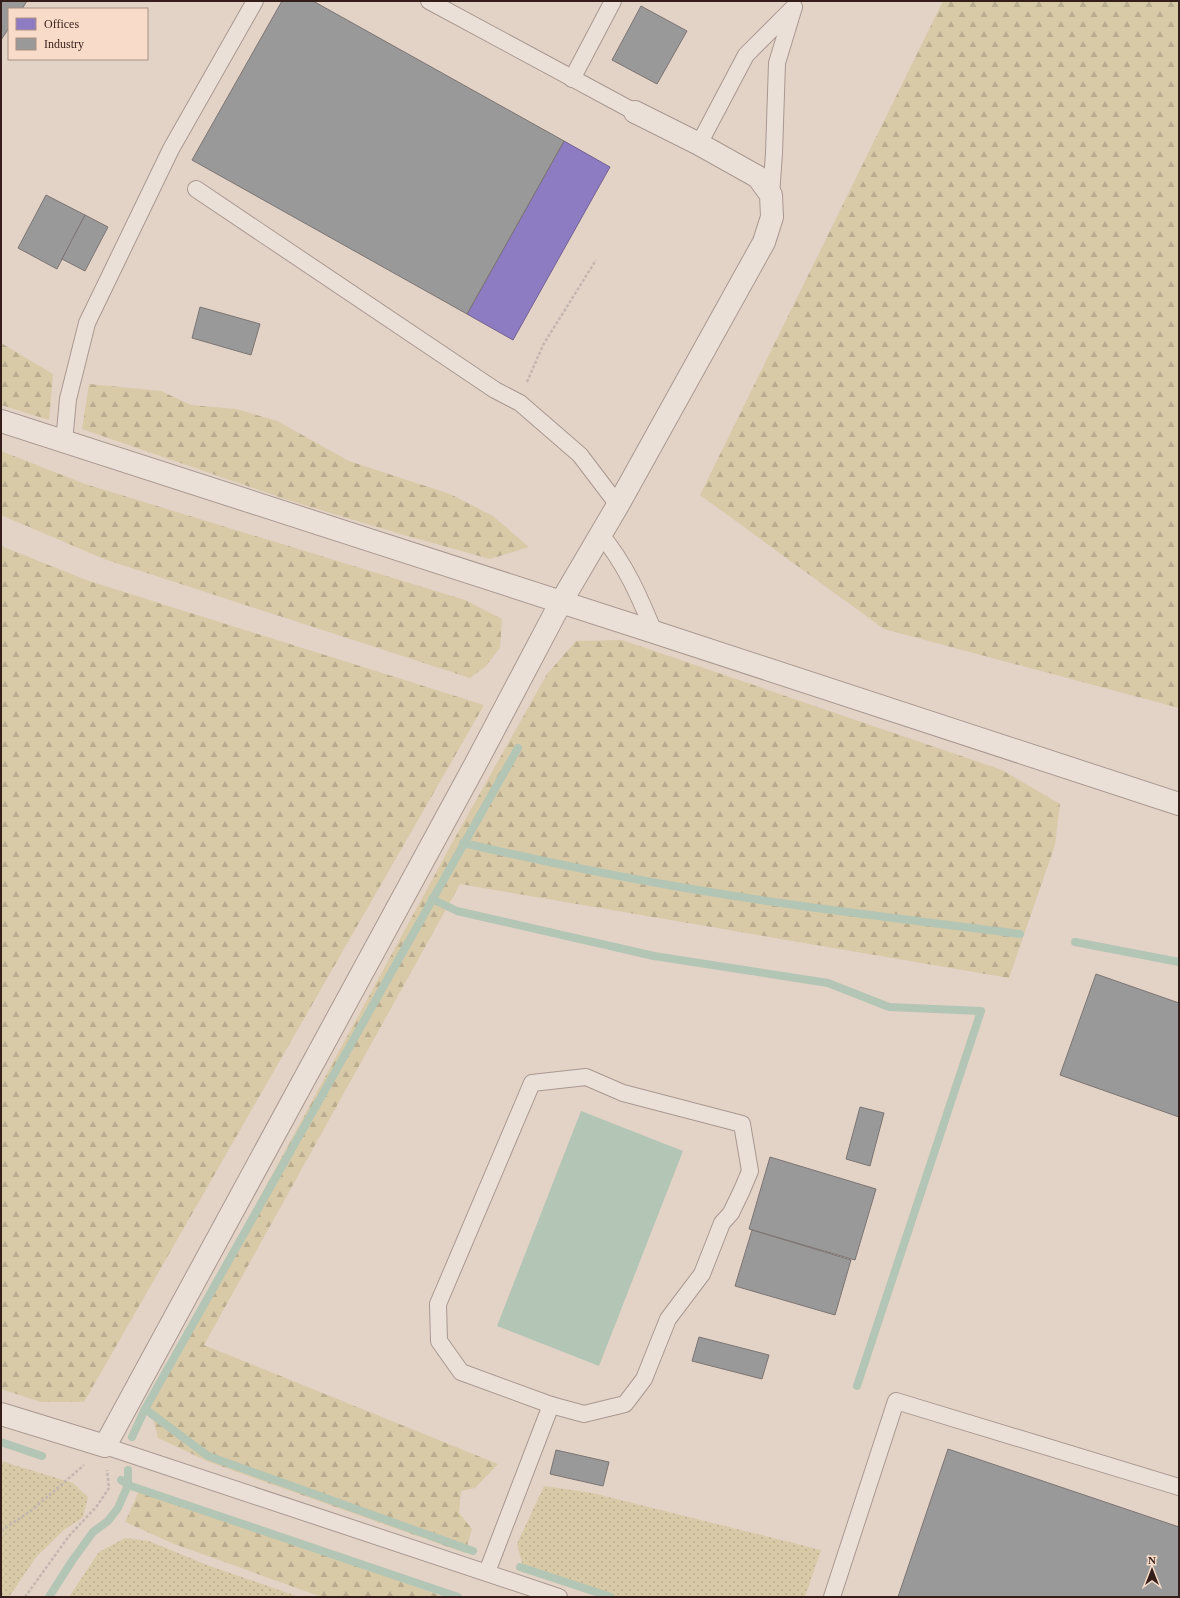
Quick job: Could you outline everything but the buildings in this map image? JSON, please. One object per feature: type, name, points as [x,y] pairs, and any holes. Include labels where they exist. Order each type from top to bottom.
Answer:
[{"type":"street","points":[[1,1414],[105,1446],[471,772],[561,602],[618,505],[764,242],[772,217],[771,195],[758,177],[636,112]]},
{"type":"street","points":[[1,421],[654,632],[1179,804]]},
{"type":"lane","points":[[64,442],[68,399],[87,323],[171,149],[254,1]]},
{"type":"lane","points":[[429,1],[636,112]]},
{"type":"lane","points":[[572,79],[613,1]]},
{"type":"lane","points":[[698,144],[746,55],[796,4]]},
{"type":"lane","points":[[771,195],[777,63],[796,4]]},
{"type":"lane","points":[[196,189],[495,390],[520,403],[580,455],[618,505]]},
{"type":"lane","points":[[601,535],[614,551],[642,602],[654,632]]},
{"type":"lane","points":[[586,1077],[622,1093],[742,1124],[750,1171],[731,1213],[722,1223],[702,1274],[668,1319],[644,1379],[625,1404],[584,1414],[551,1405],[460,1372],[439,1341],[438,1304],[532,1083],[586,1077]]},
{"type":"lane","points":[[832,1597],[896,1401],[1179,1486]]},
{"type":"lane","points":[[487,1572],[551,1405]]},
{"type":"lane","points":[[105,1446],[487,1572],[558,1597]]},
{"type":"path","points":[[520,403],[531,371],[543,345],[596,260]]},
{"type":"path","points":[[1,1531],[32,1510],[105,1446]]},
{"type":"path","points":[[25,1597],[69,1536],[97,1506],[109,1488],[105,1446]]},
{"type":"green space","points":[[943,1],[1179,1],[1179,708],[884,629],[700,495]]},
{"type":"green space","points":[[1,343],[53,374],[49,420],[1,405]]},
{"type":"green space","points":[[89,384],[161,391],[191,405],[236,409],[277,421],[349,461],[450,494],[493,516],[529,547],[490,559],[291,501],[82,429]]},
{"type":"green space","points":[[1,451],[85,484],[465,600],[502,619],[500,648],[485,667],[470,678],[104,559],[1,515]]},
{"type":"green space","points":[[1,546],[89,581],[484,705],[84,1402],[41,1402],[1,1389]]},
{"type":"green space","points":[[622,640],[1002,770],[1060,804],[1055,845],[1009,978],[460,884],[204,1345],[498,1464],[475,1488],[461,1491],[459,1513],[472,1529],[465,1553],[209,1462],[158,1438],[150,1406],[183,1339],[452,843],[547,674],[576,641]]},
{"type":"green space","points":[[1,1461],[73,1483],[88,1497],[83,1517],[64,1530],[36,1557],[9,1597],[1,1597]]},
{"type":"green space","points":[[544,1486],[592,1493],[821,1550],[805,1597],[605,1597],[524,1570],[517,1544]]},
{"type":"green space","points":[[140,1489],[444,1597],[322,1597],[174,1544],[125,1522]]},
{"type":"green space","points":[[125,1538],[149,1541],[207,1565],[299,1597],[69,1597],[99,1552]]},
{"type":"shaded area","points":[[581,1111],[683,1151],[599,1366],[497,1326]]},
{"type":"waterway","points":[[132,1437],[145,1409],[518,748]]},
{"type":"waterway","points":[[463,843],[577,868],[739,897],[1020,934]]},
{"type":"waterway","points":[[432,899],[457,911],[654,956],[828,983],[889,1007],[981,1011],[857,1386]]},
{"type":"waterway","points":[[1075,942],[1179,962]]},
{"type":"waterway","points":[[145,1409],[208,1456],[473,1551]]},
{"type":"waterway","points":[[1,1442],[42,1456]]},
{"type":"waterway","points":[[49,1597],[93,1532],[108,1521],[118,1508],[128,1485],[128,1470]]},
{"type":"waterway","points":[[121,1480],[128,1485],[458,1597]]},
{"type":"waterway","points":[[520,1567],[611,1597]]}]
